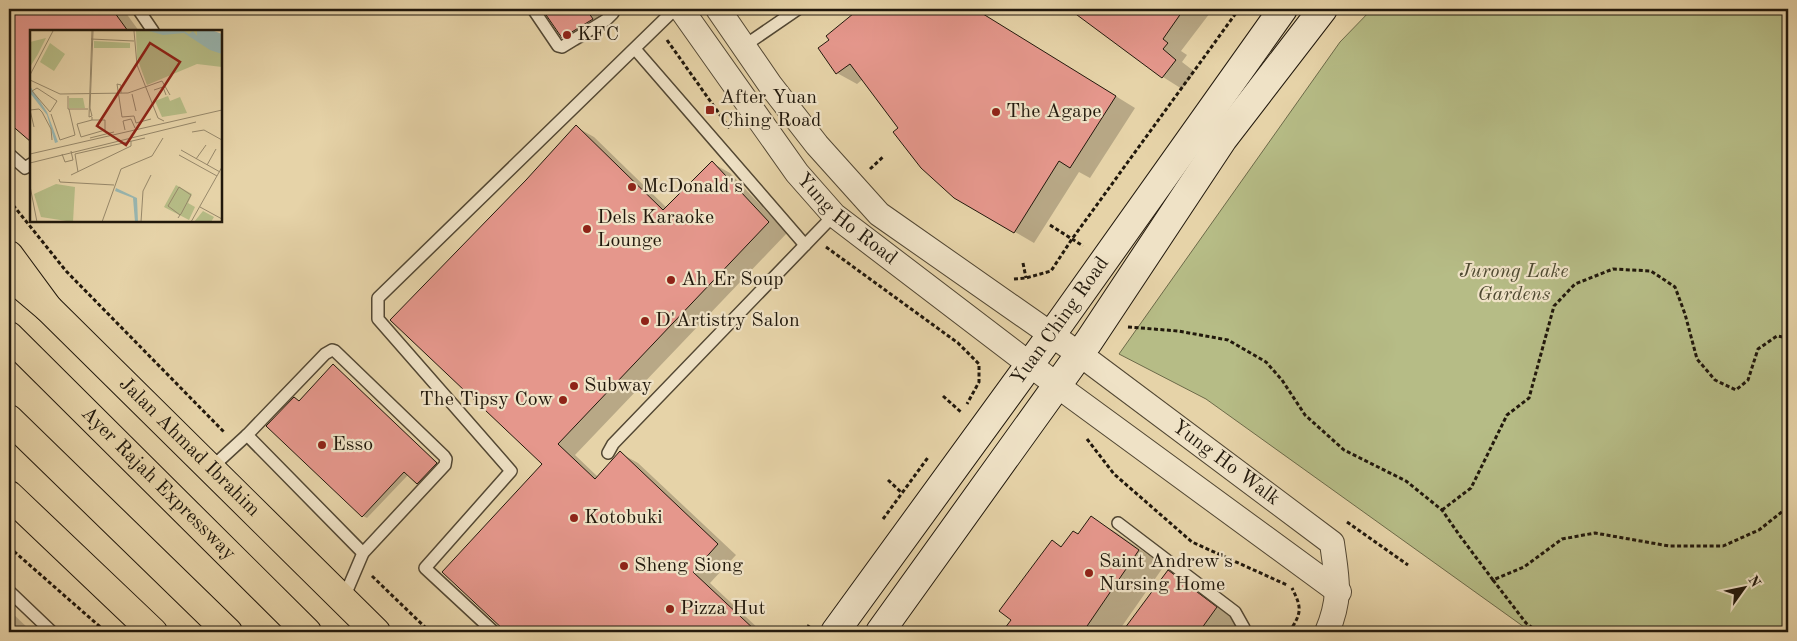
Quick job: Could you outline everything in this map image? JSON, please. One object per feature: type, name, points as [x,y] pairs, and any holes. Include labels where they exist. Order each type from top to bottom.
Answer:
[{"type":"main road","name":"Jalan Ahmad Ibrahim","points":[[9,255],[48,308],[376,632]]},
{"type":"main road","points":[[9,274],[48,308]]},
{"type":"main road","name":"Ayer Rajah Expressway","points":[[9,336],[307,632]]},
{"type":"main road","points":[[9,419],[228,632]]},
{"type":"main road","points":[[9,495],[152,632]]},
{"type":"street","name":"Yung Ho Road","points":[[681,9],[797,173],[834,215],[1056,385]]},
{"type":"street","name":"Yung Ho Road","points":[[718,9],[771,86],[818,145],[879,214],[1079,354]]},
{"type":"street","name":"Yuan Ching Road","points":[[822,628],[1030,365],[1283,9]]},
{"type":"street","name":"Yuan Ching Road","points":[[880,632],[1079,354],[1223,139],[1323,9]]},
{"type":"street","name":"Yung Ho Walk","points":[[1079,354],[1332,543],[1338,592],[1334,615],[1327,632]]},
{"type":"street","name":"Yung Ho Walk","points":[[1056,385],[1338,592]]},
{"type":"lane","points":[[138,9],[152,30]]},
{"type":"lane","points":[[533,9],[558,46],[562,47],[606,20],[613,13]]},
{"type":"lane","points":[[494,632],[425,568],[511,471],[378,319],[378,298],[675,9]]},
{"type":"lane","points":[[744,46],[798,9]]},
{"type":"lane","points":[[635,49],[808,241]]},
{"type":"lane","points":[[9,154],[26,168],[30,165]]},
{"type":"lane","points":[[608,453],[613,444],[834,215]]},
{"type":"lane","points":[[210,469],[247,435],[325,354],[332,350],[444,456],[446,459],[445,465],[361,558],[343,600]]},
{"type":"lane","points":[[247,435],[361,558]]},
{"type":"lane","points":[[1118,523],[1235,612],[1244,628],[1243,632]]},
{"type":"lane","points":[[9,591],[52,632]]},
{"type":"path","points":[[1012,280],[1026,278],[1051,270],[1239,9]]},
{"type":"path","points":[[657,27],[735,137]]},
{"type":"path","points":[[871,168],[884,156]]},
{"type":"path","points":[[9,200],[66,271],[236,445]]},
{"type":"path","points":[[1050,225],[1064,234]]},
{"type":"path","points":[[808,241],[958,343],[979,364],[979,382],[962,413],[943,396]]},
{"type":"path","points":[[1023,263],[1026,278]]},
{"type":"path","points":[[1442,510],[1471,488],[1507,415],[1528,398],[1554,306],[1575,284],[1613,269],[1650,271],[1675,287],[1685,314],[1697,359],[1715,380],[1736,390],[1748,380],[1758,349],[1777,336],[1788,338]]},
{"type":"path","points":[[1124,327],[1178,330],[1228,340],[1266,362],[1282,380],[1305,416],[1344,450],[1406,481],[1442,510],[1526,622],[1538,632]]},
{"type":"path","points":[[1086,438],[1114,474],[1192,542],[1292,588],[1300,604],[1296,622],[1289,632]]},
{"type":"path","points":[[880,524],[931,452]]},
{"type":"path","points":[[888,480],[901,492]]},
{"type":"path","points":[[1493,580],[1524,567],[1562,539],[1595,533],[1669,546],[1723,546],[1759,530],[1788,507]]},
{"type":"path","points":[[9,547],[106,632]]},
{"type":"path","points":[[361,558],[430,632]]},
{"type":"path","points":[[805,632],[822,628]]},
{"type":"path","points":[[1692,632],[1696,628],[1716,632]]},
{"type":"green space","name":"Jurong Lake Gardens","points":[[1372,9],[1788,9],[1788,632],[1531,632],[1206,399],[1119,354],[1340,42]]},
{"type":"building","points":[[9,9],[112,9],[127,30],[30,30],[30,141],[9,123]]},
{"type":"building","name":"KFC","points":[[542,9],[586,9],[593,19],[562,38]]},
{"type":"building","name":"The Agape","points":[[859,9],[975,9],[1116,96],[1070,168],[1059,161],[1014,233],[954,198],[921,168],[893,132],[898,128],[850,64],[836,74],[818,48],[829,40],[826,36]]},
{"type":"building","points":[[1069,9],[1184,9],[1163,39],[1168,43],[1163,49],[1176,60],[1162,78]]},
{"type":"building","points":[[576,125],[663,210],[712,161],[769,222],[558,444],[595,479],[620,451],[718,544],[693,572],[757,632],[506,632],[442,572],[542,464],[390,320],[526,180]]},
{"type":"building","name":"Esso","points":[[333,364],[437,463],[417,484],[404,472],[362,517],[266,426],[294,397],[299,401]]},
{"type":"building","points":[[1091,516],[1139,550],[1083,632],[1002,632],[1011,620],[999,611],[1052,540],[1061,547],[1073,531],[1078,534]]},
{"type":"building","points":[[1168,570],[1217,607],[1199,632],[1122,632]]},
{"type":"place","name":"KFC","points":[[567,35]]},
{"type":"place","name":"After Yuan Ching Road","points":[[710,110]]},
{"type":"place","name":"The Agape","points":[[996,112]]},
{"type":"place","name":"McDonald's","points":[[632,187]]},
{"type":"place","name":"Dels Karaoke Lounge","points":[[587,229]]},
{"type":"place","name":"Ah Er Soup","points":[[671,280]]},
{"type":"place","name":"D'Artistry Salon","points":[[645,321]]},
{"type":"place","name":"Subway","points":[[574,386]]},
{"type":"place","name":"The Tipsy Cow","points":[[563,400]]},
{"type":"place","name":"Esso","points":[[322,445]]},
{"type":"place","name":"Kotobuki","points":[[574,518]]},
{"type":"place","name":"Sheng Siong","points":[[624,566]]},
{"type":"place","name":"Saint Andrew's Nursing Home","points":[[1089,573]]},
{"type":"place","name":"Pizza Hut","points":[[670,609]]}]
